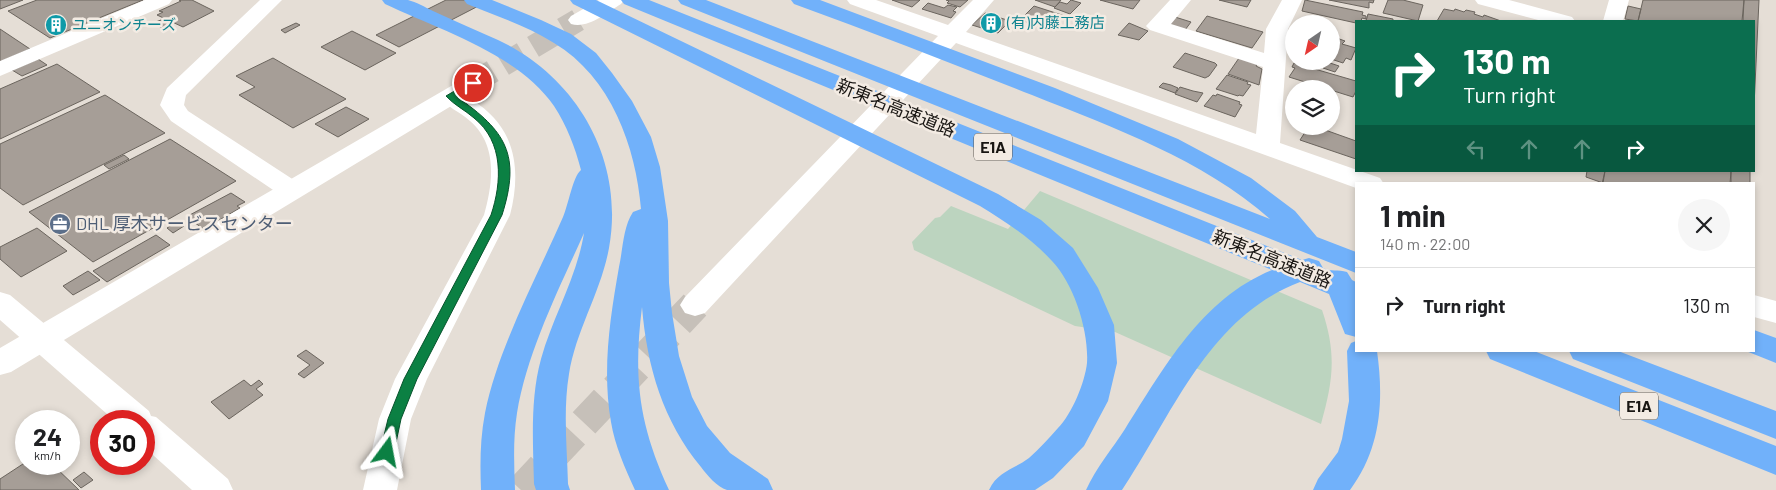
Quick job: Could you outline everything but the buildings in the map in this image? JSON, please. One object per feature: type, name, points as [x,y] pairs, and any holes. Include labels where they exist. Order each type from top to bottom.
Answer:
[{"type":"highway","points":[[392,0],[506,53],[528,66],[553,88],[579,124],[591,157],[598,191],[599,221],[594,250],[553,373],[549,412],[552,490]]},
{"type":"highway","points":[[474,0],[545,30],[568,43],[588,58],[604,77],[631,120],[643,149],[649,179],[656,229],[654,290],[666,370],[677,405],[696,438],[724,469],[756,490]]},
{"type":"highway","name":"新東名高速道路","points":[[631,0],[1355,293]]},
{"type":"highway","name":"新東名高速道路","points":[[688,0],[1355,263]]},
{"type":"highway","points":[[801,0],[1057,97],[1161,140],[1227,175],[1261,197],[1291,222],[1335,276],[1355,322]]},
{"type":"highway","points":[[579,10],[989,200],[1031,226],[1063,255],[1084,288],[1099,325],[1102,363],[1092,401],[1072,436],[1041,468],[1006,490]]},
{"type":"highway","points":[[498,490],[496,451],[503,403],[519,355],[576,220],[587,188],[591,157]]},
{"type":"highway","points":[[649,179],[625,320],[622,366],[623,401],[630,433],[639,465],[652,490]]},
{"type":"highway","points":[[1103,490],[1119,468],[1173,381],[1200,342],[1222,317],[1249,295],[1278,279],[1308,268],[1355,258]]},
{"type":"highway","points":[[1755,342],[1776,351]]},
{"type":"highway","points":[[1330,490],[1355,453],[1365,416],[1367,381],[1362,352]]},
{"type":"highway","name":"E1A","points":[[1504,352],[1776,461]]},
{"type":"highway","name":"E1A","points":[[1587,352],[1776,426]]},
{"type":"street","points":[[0,68],[162,0]]},
{"type":"street","points":[[272,0],[175,93],[172,105],[179,116],[291,190]]},
{"type":"street","points":[[579,10],[614,0]]},
{"type":"street","points":[[857,0],[1366,182]]},
{"type":"street","points":[[695,305],[984,0]]},
{"type":"street","points":[[1180,0],[1157,26],[1274,63]]},
{"type":"street","points":[[1267,148],[1277,29],[1292,0]]},
{"type":"street","points":[[1486,0],[1561,20]]},
{"type":"street","points":[[1613,20],[1619,0]]},
{"type":"street","points":[[0,362],[462,90],[501,146],[504,165],[501,201],[497,215],[411,379],[395,419],[380,490]]},
{"type":"street","points":[[0,303],[123,410]]},
{"type":"street","points":[[1755,306],[1776,312]]},
{"type":"street","points":[[155,437],[216,490]]},
{"type":"green space","points":[[1040,191],[1322,310],[1330,340],[1332,367],[1331,381],[1321,424],[1115,332],[1075,326],[914,250],[912,242],[935,218],[940,217],[951,206],[1008,229]]},
{"type":"tunnel","points":[[473,83],[578,20]]},
{"type":"tunnel","points":[[521,490],[695,305]]},
{"type":"place","name":"(有)内藤工務店","points":[[991,23]]},
{"type":"place","name":"ユニオンチーズ","points":[[56,25]]},
{"type":"place","name":"DHL 厚木サービスセンター","points":[[60,224]]},
{"type":"route","points":[[387,452],[395,419],[411,379],[497,215],[501,201],[504,182],[501,146],[492,131],[479,116],[451,96],[473,83]]}]
